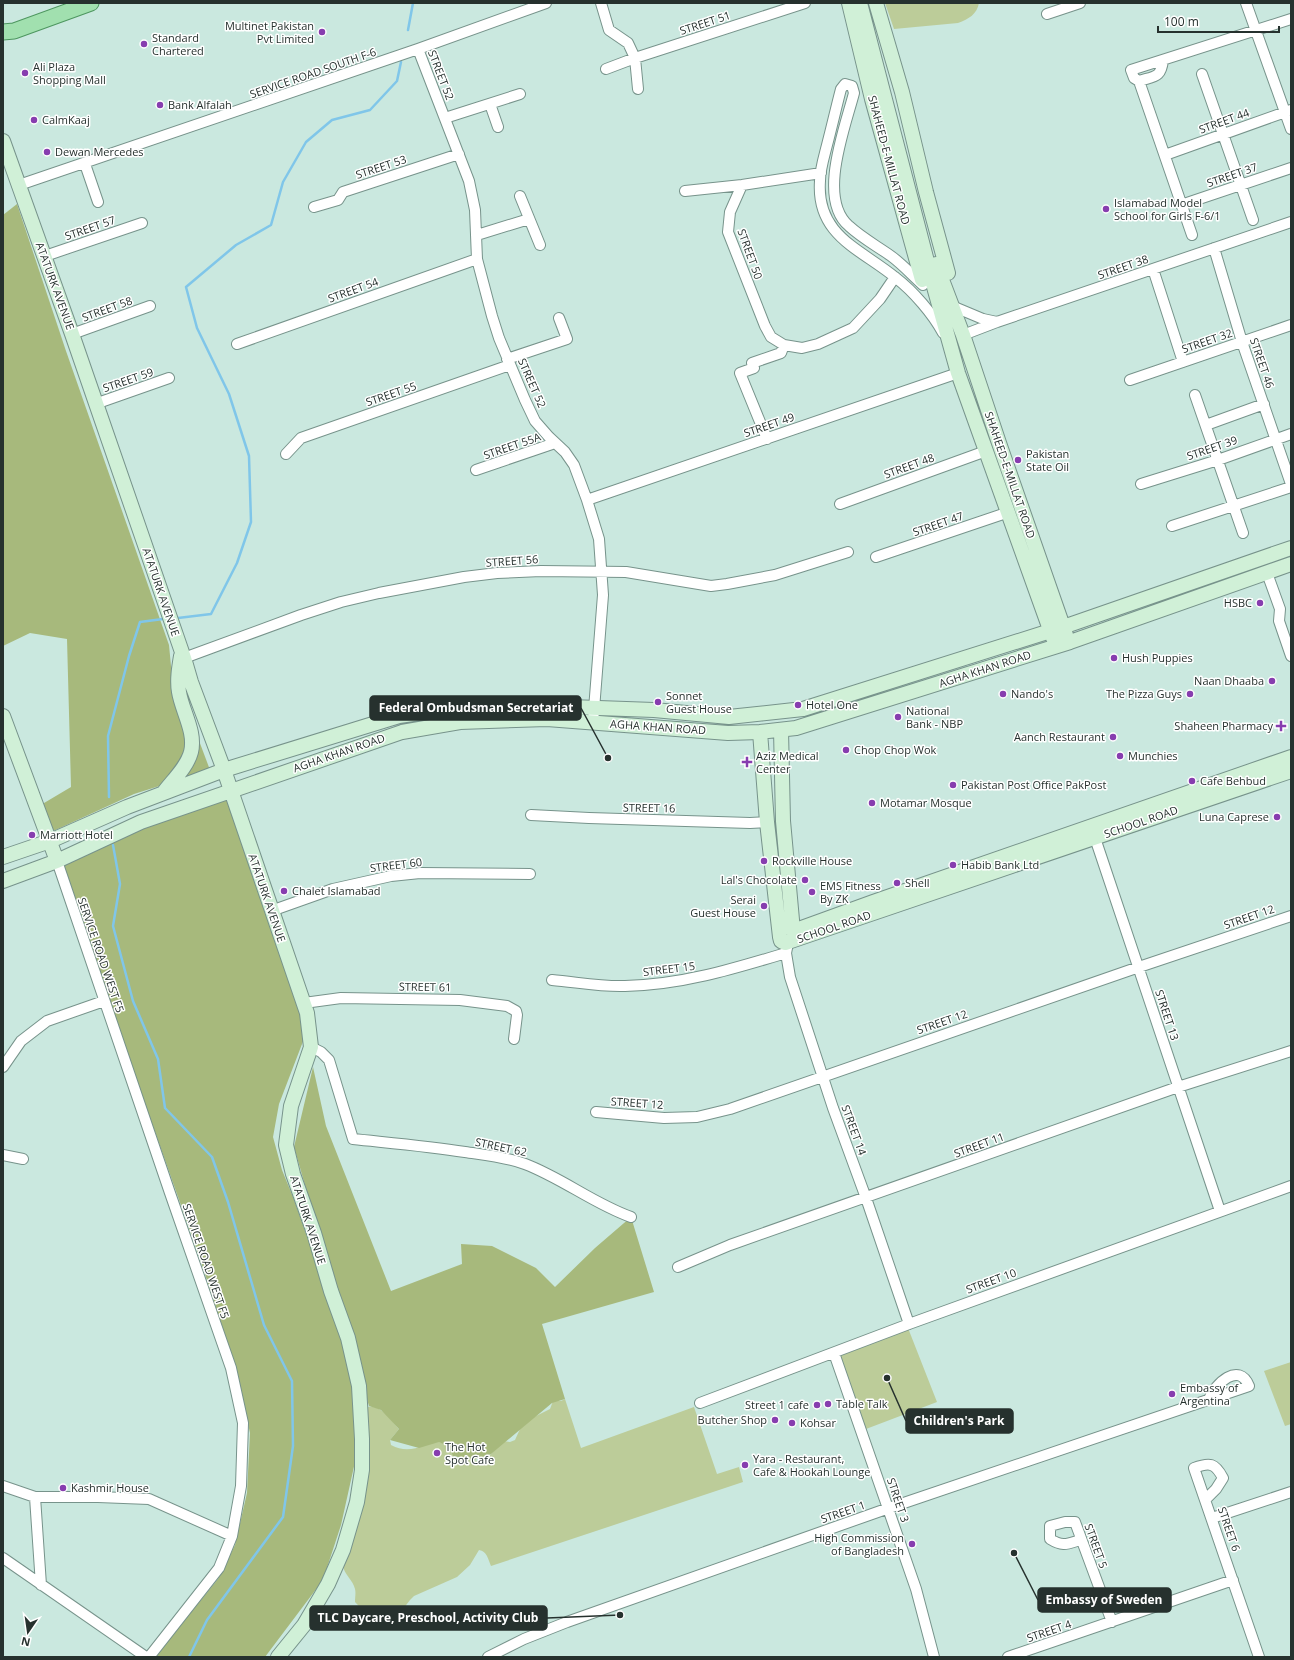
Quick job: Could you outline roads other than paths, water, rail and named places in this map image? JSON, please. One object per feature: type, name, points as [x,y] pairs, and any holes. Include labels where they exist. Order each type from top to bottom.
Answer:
[{"type":"main road","points":[[3,32],[14,30],[91,3]]},
{"type":"street","name":"SERVICE ROAD SOUTH F-6","points":[[19,185],[85,164],[418,49],[546,3]]},
{"type":"street","points":[[601,3],[609,30],[628,43],[635,58],[638,89]]},
{"type":"street","name":"STREET 51","points":[[606,69],[635,58],[805,3]]},
{"type":"street","name":"SHAHEED-E-MILLAT ROAD","points":[[868,3],[901,125],[927,236],[947,309],[955,362],[986,451],[1011,507],[1063,644]]},
{"type":"street","name":"SHAHEED-E-MILLAT ROAD","points":[[876,3],[902,92],[952,291],[947,309]]},
{"type":"street","points":[[1047,14],[1080,3]]},
{"type":"street","points":[[1246,3],[1288,111],[1291,129]]},
{"type":"street","name":"SHAHEED-E-MILLAT ROAD","points":[[851,4],[947,309]]},
{"type":"street","name":"SHAHEED-E-MILLAT ROAD","points":[[851,4],[874,106],[924,286],[947,309],[963,335],[1011,507]]},
{"type":"street","points":[[1192,235],[1139,81],[1158,75],[1162,70],[1163,60],[1291,19]]},
{"type":"street","name":"STREET 52","points":[[418,49],[469,181],[475,210],[478,259],[492,316],[509,362],[525,400],[536,421],[555,444],[565,452],[574,465],[599,539],[603,595],[593,722]]},
{"type":"street","points":[[1202,74],[1224,133],[1253,220]]},
{"type":"street","points":[[924,286],[892,257],[848,226],[842,220],[836,205],[833,187],[834,175],[854,93],[852,86],[845,84],[841,89],[819,182],[822,205],[831,227],[851,247],[906,286],[938,323],[955,362],[970,357]]},
{"type":"street","points":[[445,118],[520,94]]},
{"type":"street","points":[[490,104],[498,127]]},
{"type":"street","name":"STREET 44","points":[[1165,155],[1288,111]]},
{"type":"street","name":"ATATURK AVENUE","points":[[3,141],[45,256],[191,682],[224,770],[271,912],[307,1013],[311,1047],[292,1106],[286,1145],[293,1174],[348,1338],[360,1386],[362,1470],[357,1502],[343,1550],[328,1584],[304,1625],[278,1657]]},
{"type":"street","name":"STREET 53","points":[[314,207],[338,200],[343,192],[459,154]]},
{"type":"street","points":[[85,164],[98,202]]},
{"type":"street","name":"STREET 37","points":[[1181,205],[1291,168]]},
{"type":"street","points":[[684,191],[742,185],[821,173]]},
{"type":"street","name":"STREET 50","points":[[742,185],[730,212],[728,232],[765,326],[771,337],[782,349]]},
{"type":"street","points":[[520,196],[540,245]]},
{"type":"street","points":[[477,235],[529,219]]},
{"type":"street","name":"STREET 38","points":[[963,335],[997,322],[1291,222]]},
{"type":"street","name":"STREET 57","points":[[45,256],[142,223]]},
{"type":"street","name":"STREET 46","points":[[1214,248],[1242,342],[1291,486]]},
{"type":"street","name":"STREET 54","points":[[237,344],[478,259]]},
{"type":"street","points":[[1153,269],[1183,362]]},
{"type":"street","points":[[766,439],[740,373],[754,368],[752,363],[782,349],[802,348],[818,344],[853,328],[880,299],[895,277]]},
{"type":"street","name":"STREET 58","points":[[72,334],[150,306]]},
{"type":"street","points":[[947,309],[997,322]]},
{"type":"street","name":"STREET 55","points":[[286,454],[301,438],[509,362],[567,339],[559,318]]},
{"type":"street","name":"STREET 32","points":[[1130,380],[1291,325]]},
{"type":"street","name":"STREET 49","points":[[587,500],[766,439],[955,362]]},
{"type":"street","name":"STREET 59","points":[[95,404],[169,378]]},
{"type":"street","points":[[1195,396],[1243,533]]},
{"type":"street","points":[[1206,425],[1264,404]]},
{"type":"street","name":"STREET 39","points":[[1141,484],[1218,460],[1291,434]]},
{"type":"street","name":"STREET 55A","points":[[476,470],[555,444]]},
{"type":"street","name":"STREET 48","points":[[840,504],[986,451]]},
{"type":"street","points":[[1172,526],[1291,486]]},
{"type":"street","name":"STREET 47","points":[[876,558],[1011,507]]},
{"type":"street","name":"AGHA KHAN ROAD","points":[[3,857],[50,840],[224,770],[399,716],[461,707],[514,704],[654,710],[729,717],[803,709],[1057,629],[1291,548]]},
{"type":"street","name":"STREET 56","points":[[183,655],[341,602],[379,593],[464,577],[497,573],[541,571],[602,571],[626,572],[711,586],[775,575],[848,552]]},
{"type":"street","name":"AGHA KHAN ROAD","points":[[3,881],[57,861],[141,822],[230,790],[402,732],[460,722],[547,719],[728,733],[781,730],[808,725],[1063,644],[1291,564]]},
{"type":"street","points":[[1267,573],[1280,610],[1279,621],[1291,656]]},
{"type":"street","points":[[164,793],[182,769],[191,752],[192,745],[188,721],[179,693],[179,672],[183,655]]},
{"type":"street","points":[[803,709],[808,725]]},
{"type":"street","points":[[3,716],[57,861]]},
{"type":"street","name":"SCHOOL ROAD","points":[[781,730],[782,821],[787,941]]},
{"type":"street","name":"SCHOOL ROAD","points":[[760,732],[767,822],[787,941]]},
{"type":"street","name":"SCHOOL ROAD","points":[[1208,793],[1291,757]]},
{"type":"street","name":"SCHOOL ROAD","points":[[787,941],[873,902],[1093,832],[1208,793],[1291,771]]},
{"type":"street","name":"STREET 16","points":[[531,815],[750,823],[767,822]]},
{"type":"street","name":"STREET 13","points":[[1093,832],[1220,1211]]},
{"type":"street","name":"SERVICE ROAD WEST F5","points":[[57,861],[231,1368],[243,1423],[241,1486],[232,1536],[219,1568],[148,1657]]},
{"type":"street","name":"STREET 60","points":[[271,912],[333,889],[392,876],[420,873],[530,874]]},
{"type":"street","name":"STREET 12","points":[[596,1112],[664,1118],[697,1117],[730,1109],[1139,967],[1291,916]]},
{"type":"street","name":"STREET 15","points":[[552,980],[624,986],[680,982],[718,974],[787,941]]},
{"type":"street","name":"STREET 14","points":[[787,941],[790,977],[833,1108],[866,1198],[909,1324]]},
{"type":"street","name":"STREET 61","points":[[304,1003],[341,998],[380,998],[460,1000],[501,1004],[512,1008],[518,1015],[514,1039]]},
{"type":"street","points":[[3,1067],[21,1041],[47,1021],[104,1000]]},
{"type":"street","name":"STREET 62","points":[[311,1047],[321,1052],[329,1060],[353,1139],[460,1151],[524,1164],[555,1178],[612,1210],[631,1217]]},
{"type":"street","name":"STREET 11","points":[[678,1267],[730,1245],[1178,1087],[1291,1051]]},
{"type":"street","points":[[3,1155],[23,1159]]},
{"type":"street","name":"STREET 10","points":[[700,1403],[909,1324],[1291,1186]]},
{"type":"street","name":"STREET 3","points":[[834,1353],[916,1589],[934,1657]]},
{"type":"street","name":"STREET 1","points":[[488,1657],[524,1639],[567,1622],[889,1508],[1209,1399]]},
{"type":"street","name":"STREET 6","points":[[1207,1498],[1216,1489],[1223,1478],[1218,1469],[1211,1464],[1194,1468],[1234,1580],[1258,1657]]},
{"type":"street","points":[[3,1486],[35,1497],[98,1497],[149,1500],[232,1536]]},
{"type":"street","points":[[1212,1518],[1291,1492]]},
{"type":"street","points":[[35,1497],[41,1585]]},
{"type":"street","name":"STREET 5","points":[[1080,1540],[1064,1545],[1057,1543],[1050,1539],[1050,1526],[1065,1522],[1075,1522],[1112,1622]]},
{"type":"street","points":[[3,1558],[148,1657]]},
{"type":"street","name":"STREET 4","points":[[1008,1657],[1234,1580]]},
{"type":"waterway","points":[[408,30],[413,3]]},
{"type":"waterway","points":[[178,618],[211,614],[237,563],[251,522],[249,456],[229,394],[197,328],[186,287],[236,245],[271,225],[283,182],[306,142],[332,120],[370,110],[397,81],[401,62]]},
{"type":"waterway","points":[[109,797],[108,736],[129,656],[140,622],[163,619]]},
{"type":"waterway","points":[[113,845],[120,884],[113,926],[133,1001],[158,1059],[165,1108],[212,1157],[228,1202],[264,1325],[292,1381],[293,1446],[283,1517],[207,1620],[189,1657]]},
{"type":"place","name":"Multinet Pakistan Pvt Limited","points":[[322,32]]},
{"type":"place","name":"Standard Chartered","points":[[144,44]]},
{"type":"place","name":"Ali Plaza Shopping Mall","points":[[25,73]]},
{"type":"place","name":"Bank Alfalah","points":[[160,105]]},
{"type":"place","name":"CalmKaaj","points":[[34,120]]},
{"type":"place","name":"Dewan Mercedes","points":[[47,152]]},
{"type":"place","name":"Islamabad Model School for Girls F-6/1","points":[[1106,209]]},
{"type":"place","name":"Pakistan State Oil","points":[[1018,460]]},
{"type":"place","name":"HSBC","points":[[1260,603]]},
{"type":"place","name":"Hush Puppies","points":[[1114,658]]},
{"type":"place","name":"Naan Dhaaba","points":[[1272,681]]},
{"type":"place","name":"Nando's","points":[[1003,694]]},
{"type":"place","name":"The Pizza Guys","points":[[1190,694]]},
{"type":"place","name":"Sonnet Guest House","points":[[658,702]]},
{"type":"place","name":"Hotel One","points":[[798,705]]},
{"type":"place","name":"National Bank - NBP","points":[[898,717]]},
{"type":"place","name":"Shaheen Pharmacy","points":[[1281,726]]},
{"type":"place","name":"Aanch Restaurant","points":[[1113,737]]},
{"type":"place","name":"Chop Chop Wok","points":[[846,750]]},
{"type":"place","name":"Munchies","points":[[1120,756]]},
{"type":"place","name":"Federal Ombudsman Secretariat","points":[[608,758]]},
{"type":"place","name":"Aziz Medical Center","points":[[747,762]]},
{"type":"place","name":"Cafe Behbud","points":[[1192,781]]},
{"type":"place","name":"Pakistan Post Office PakPost","points":[[953,785]]},
{"type":"place","name":"Motamar Mosque","points":[[872,803]]},
{"type":"place","name":"Luna Caprese","points":[[1277,817]]},
{"type":"place","name":"Marriott Hotel","points":[[32,835]]},
{"type":"place","name":"Rockville House","points":[[764,861]]},
{"type":"place","name":"Habib Bank Ltd","points":[[953,865]]},
{"type":"place","name":"Lal's Chocolate","points":[[805,880]]},
{"type":"place","name":"Shell","points":[[897,883]]},
{"type":"place","name":"Chalet Islamabad","points":[[284,891]]},
{"type":"place","name":"EMS Fitness By ZK","points":[[812,892]]},
{"type":"place","name":"Serai Guest House","points":[[764,906]]},
{"type":"place","name":"Children's Park","points":[[887,1378]]},
{"type":"place","name":"Embassy of Argentina","points":[[1172,1394]]},
{"type":"place","name":"Table Talk","points":[[828,1404]]},
{"type":"place","name":"Street 1 cafe","points":[[817,1405]]},
{"type":"place","name":"Butcher Shop","points":[[775,1420]]},
{"type":"place","name":"Kohsar","points":[[792,1423]]},
{"type":"place","name":"The Hot Spot Cafe","points":[[437,1453]]},
{"type":"place","name":"Yara - Restaurant, Cafe & Hookah Lounge","points":[[745,1465]]},
{"type":"place","name":"Kashmir House","points":[[63,1488]]},
{"type":"place","name":"High Commission of Bangladesh","points":[[912,1544]]},
{"type":"place","name":"Embassy of Sweden","points":[[1014,1553]]},
{"type":"place","name":"TLC Daycare, Preschool, Activity Club","points":[[620,1615]]}]
